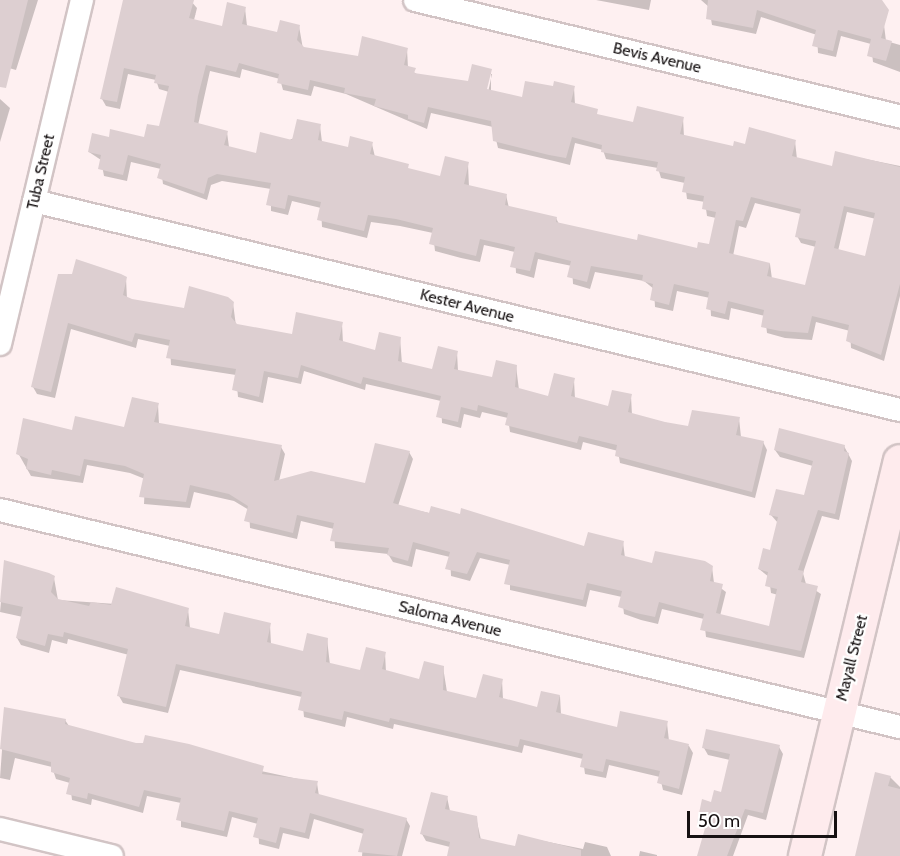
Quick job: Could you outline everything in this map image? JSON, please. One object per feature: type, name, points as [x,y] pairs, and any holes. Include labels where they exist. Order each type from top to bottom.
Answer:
[{"type":"street","name":"Tuba Street","points":[[0,344],[82,0]]},
{"type":"street","name":"Bevis Avenue","points":[[414,0],[900,116]]},
{"type":"street","name":"Kester Avenue","points":[[34,201],[900,410]]},
{"type":"street","name":"Mayall Street","points":[[805,856],[900,461]]},
{"type":"street","name":"Saloma Avenue","points":[[0,510],[900,727]]},
{"type":"street","points":[[0,829],[112,856]]},
{"type":"building","points":[[0,0],[28,0],[6,88],[0,87]]},
{"type":"building","points":[[123,0],[194,0],[189,18],[222,26],[227,2],[246,7],[242,24],[277,32],[280,20],[300,25],[297,40],[304,47],[358,56],[362,36],[408,48],[404,65],[416,68],[414,73],[468,81],[472,64],[492,69],[487,89],[522,97],[525,81],[553,86],[554,81],[575,86],[571,102],[598,109],[597,114],[633,122],[637,106],[684,117],[680,134],[733,146],[734,141],[745,144],[749,127],[796,140],[792,156],[832,166],[835,151],[900,167],[900,284],[881,355],[846,341],[849,325],[812,316],[808,333],[761,327],[764,310],[728,301],[725,314],[706,309],[709,292],[674,284],[669,305],[650,300],[653,284],[642,281],[643,275],[591,266],[587,282],[567,277],[571,261],[535,252],[530,271],[510,267],[515,247],[480,239],[476,256],[429,244],[433,228],[396,219],[368,215],[364,231],[317,220],[321,202],[288,195],[285,209],[266,205],[271,183],[217,174],[208,178],[204,194],[157,178],[161,164],[128,155],[123,175],[98,169],[101,155],[88,152],[92,133],[109,137],[110,129],[144,137],[147,124],[159,126],[169,86],[154,83],[156,75],[124,68],[117,102],[100,99]],"holes":[[[239,63],[279,74],[277,83],[308,90],[310,80],[345,88],[344,93],[376,99],[374,106],[408,115],[408,119],[424,123],[428,107],[491,121],[493,141],[549,155],[566,158],[572,137],[602,145],[601,152],[658,162],[656,171],[685,177],[682,192],[704,196],[702,209],[716,212],[709,244],[698,242],[697,248],[638,234],[637,240],[556,222],[557,217],[505,205],[507,194],[464,184],[469,162],[445,156],[440,176],[408,168],[409,164],[370,154],[373,142],[350,136],[348,147],[318,140],[321,124],[297,119],[292,140],[260,132],[256,153],[224,145],[228,131],[194,122],[198,96],[206,65],[236,72]],[[751,197],[801,209],[795,237],[816,241],[805,285],[767,276],[770,263],[729,253],[736,220],[743,221]],[[844,206],[875,213],[865,256],[834,248]]]},
{"type":"building","points":[[708,0],[882,0],[889,10],[881,38],[892,41],[886,61],[867,56],[871,39],[838,30],[833,51],[812,46],[816,30],[757,10],[753,28],[706,19]]},
{"type":"building","points":[[76,259],[127,277],[123,295],[132,299],[184,308],[189,286],[228,297],[234,302],[231,317],[237,324],[292,334],[296,312],[343,322],[339,340],[375,350],[379,332],[401,337],[398,361],[432,369],[438,346],[458,351],[454,369],[492,377],[496,360],[517,365],[515,387],[548,396],[554,373],[575,378],[571,396],[608,406],[612,390],[632,394],[628,412],[665,422],[688,426],[692,410],[740,417],[736,435],[764,441],[752,492],[615,456],[617,445],[579,436],[577,443],[505,425],[508,413],[478,405],[477,411],[461,407],[458,422],[436,417],[441,396],[363,377],[361,384],[301,365],[298,378],[264,371],[259,397],[232,390],[236,369],[166,358],[170,340],[135,333],[132,342],[68,323],[51,392],[31,387],[58,274],[72,274]]},
{"type":"building","points":[[132,397],[159,403],[154,422],[282,445],[274,481],[311,471],[365,483],[375,443],[410,451],[393,503],[429,513],[431,506],[460,514],[461,508],[584,546],[588,532],[624,541],[621,555],[652,563],[655,551],[705,561],[713,566],[710,581],[723,584],[716,613],[769,626],[777,589],[765,586],[768,572],[758,569],[763,548],[770,550],[778,517],[769,515],[776,489],[804,495],[813,461],[774,450],[779,428],[845,445],[844,451],[849,453],[835,514],[818,510],[798,570],[804,571],[801,582],[818,586],[801,651],[700,630],[704,614],[659,602],[655,617],[636,613],[618,607],[622,591],[587,583],[583,600],[504,584],[510,560],[477,552],[467,574],[445,569],[450,552],[413,542],[408,561],[387,555],[389,548],[330,541],[334,523],[297,515],[293,533],[244,521],[248,506],[229,494],[190,485],[186,502],[139,497],[144,474],[125,466],[84,459],[80,476],[52,470],[51,475],[26,469],[28,459],[16,454],[23,418],[72,430],[75,416],[124,427]]},
{"type":"building","points":[[4,560],[55,576],[51,592],[58,599],[89,606],[91,602],[111,605],[116,587],[189,608],[185,626],[219,634],[224,612],[271,623],[267,642],[303,651],[307,633],[328,638],[326,662],[360,670],[366,647],[386,652],[382,669],[419,679],[424,661],[444,666],[443,690],[476,698],[483,674],[503,679],[499,697],[537,707],[541,691],[560,695],[556,712],[579,718],[617,727],[620,711],[668,721],[664,738],[689,744],[679,789],[657,783],[660,771],[606,759],[603,772],[580,767],[583,754],[520,739],[518,747],[390,718],[389,722],[344,711],[342,720],[298,710],[302,692],[176,664],[166,707],[117,696],[128,649],[64,632],[63,637],[48,634],[45,646],[16,638],[23,607],[0,602]]},
{"type":"building","points":[[4,707],[66,719],[65,724],[136,743],[143,743],[145,735],[189,744],[264,766],[262,774],[318,781],[315,793],[407,818],[397,856],[358,852],[364,829],[310,813],[305,833],[280,827],[276,843],[253,837],[258,818],[229,811],[224,831],[176,820],[181,798],[144,790],[139,807],[88,793],[87,799],[66,794],[70,778],[51,772],[51,762],[0,749]]},
{"type":"building","points":[[706,729],[780,745],[763,813],[745,809],[727,856],[697,856],[706,825],[697,823],[702,799],[711,802],[714,790],[721,792],[730,754],[702,748]]},
{"type":"building","points":[[875,772],[891,776],[888,786],[900,789],[900,856],[855,856]]},
{"type":"building","points":[[431,792],[448,796],[445,809],[477,816],[479,838],[515,846],[518,834],[581,850],[581,856],[447,856],[450,842],[420,834]]}]
